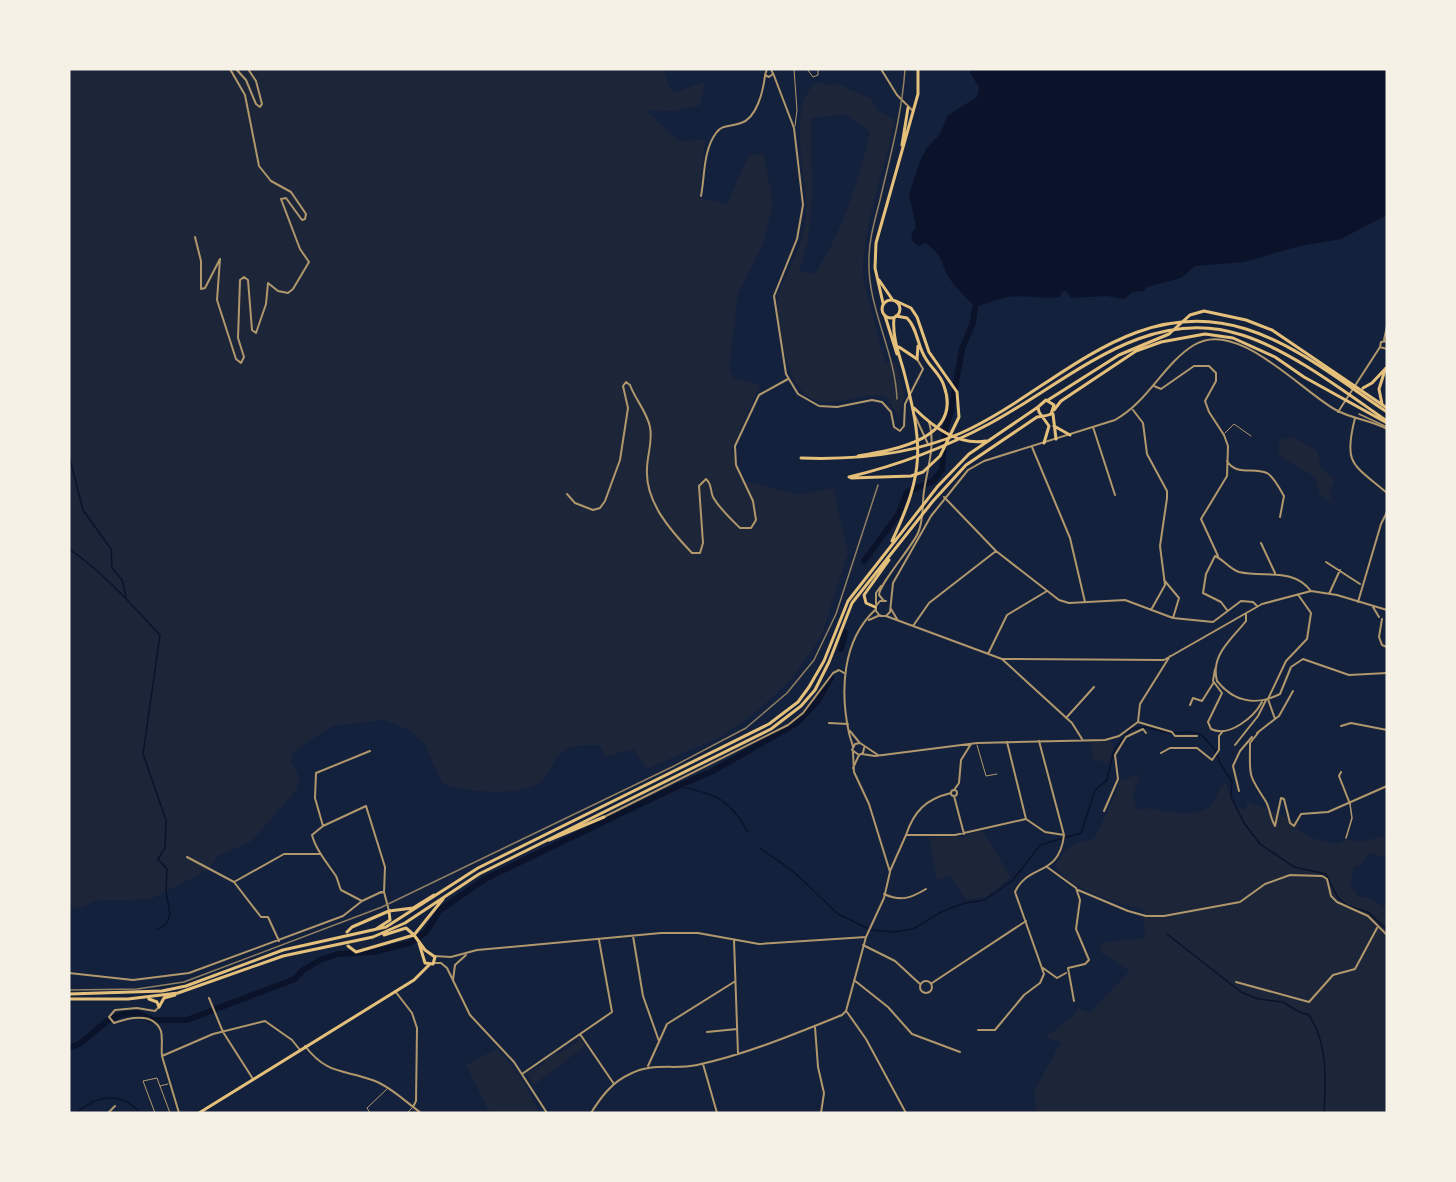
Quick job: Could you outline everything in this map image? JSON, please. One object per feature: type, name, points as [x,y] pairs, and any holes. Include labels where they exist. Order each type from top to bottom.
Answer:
[{"type":"main road","points":[[908,390],[882,312],[883,303],[875,268],[878,233],[918,94],[918,69]]},
{"type":"main road","points":[[903,147],[908,108]]},
{"type":"main road","points":[[875,268],[883,288],[915,314],[929,352],[957,392],[960,408],[958,422],[935,462],[915,476],[858,480],[849,477],[906,461],[956,441],[1000,418],[1115,348],[1141,337],[1184,328],[1215,328],[1242,335],[1268,346],[1387,425]]},
{"type":"main road","points":[[883,303],[895,300]]},
{"type":"main road","points":[[890,545],[912,493],[918,457],[915,416],[893,332],[895,317],[900,309],[895,300]]},
{"type":"main road","points":[[69,994],[128,994],[170,990],[284,950],[397,922],[478,868],[769,724],[798,702],[817,676],[848,601],[890,545],[956,466],[1038,407],[1041,402],[1048,400],[1119,355],[1169,334],[1190,315],[1200,311],[1237,318],[1265,327],[1353,383],[1387,410]]},
{"type":"main road","points":[[844,459],[918,442],[935,431],[943,419],[947,403],[944,385],[927,361],[907,318],[885,316]]},
{"type":"main road","points":[[801,458],[844,459],[900,452],[960,433],[995,414],[1095,351],[1156,326],[1178,321],[1211,321],[1245,329],[1273,340],[1387,410]]},
{"type":"main road","points":[[893,332],[900,350],[917,359],[917,336]]},
{"type":"main road","points":[[373,937],[405,923],[479,874],[783,721],[815,690],[829,662],[852,603],[966,465],[1037,417],[1053,412],[1060,401],[1136,351],[1161,342],[1205,334],[1233,338],[1275,357],[1304,377],[1387,425]]},
{"type":"main road","points":[[1382,404],[1379,389],[1386,367]]},
{"type":"main road","points":[[1353,383],[1367,388],[1386,367]]},
{"type":"main road","points":[[1048,400],[1054,405],[1056,439]]},
{"type":"main road","points":[[1038,407],[1045,416],[1049,431],[1056,439]]},
{"type":"main road","points":[[913,408],[930,423],[963,441],[976,443],[988,441]]},
{"type":"main road","points":[[1054,426],[1070,435]]},
{"type":"main road","points":[[1044,443],[1049,431]]},
{"type":"main road","points":[[876,607],[866,602],[865,594],[899,545]]},
{"type":"main road","points":[[539,843],[567,835],[604,817]]},
{"type":"main road","points":[[347,932],[352,927],[389,911],[413,908],[444,890]]},
{"type":"main road","points":[[348,946],[356,952],[414,936],[447,895]]},
{"type":"main road","points":[[372,930],[390,920],[389,911]]},
{"type":"main road","points":[[159,1007],[164,998],[283,956],[406,928],[432,955]]},
{"type":"main road","points":[[419,943],[424,960],[420,975]]},
{"type":"main road","points":[[424,960],[432,955]]},
{"type":"main road","points":[[199,1113],[420,975],[431,964],[432,955]]},
{"type":"main road","points":[[424,960],[431,964]]},
{"type":"main road","points":[[69,999],[141,998],[178,993]]},
{"type":"main road","points":[[141,998],[155,1000],[159,1007]]},
{"type":"street","points":[[195,237],[201,261],[201,289],[206,288],[208,279],[215,272],[218,260],[221,260],[217,301],[236,359],[240,363],[244,357],[238,338],[240,280],[243,277],[248,280],[252,330],[256,333],[266,304],[268,283],[278,291],[288,293],[293,290],[309,262],[300,249],[281,199],[286,198],[300,219],[305,219],[306,214],[291,192],[276,185],[263,172],[254,149],[245,95],[230,69]]},
{"type":"street","points":[[236,69],[246,80],[255,105],[260,106],[262,104],[258,87],[248,69]]},
{"type":"street","points":[[768,69],[773,73],[794,128],[803,205],[797,240],[776,288],[773,302],[788,379],[801,396],[821,406],[837,407],[872,400],[882,402],[890,409],[894,426],[898,431],[904,428],[905,404],[923,369],[917,359]]},
{"type":"street","points":[[701,196],[708,148],[714,135],[725,125],[742,123],[750,117],[768,77],[768,69]]},
{"type":"street","points":[[881,69],[908,108],[914,111]]},
{"type":"street","points":[[768,77],[773,73]]},
{"type":"street","points":[[768,77],[777,84]]},
{"type":"street","points":[[1338,412],[1381,342],[1386,340],[1387,326]]},
{"type":"street","points":[[885,616],[891,607],[893,583],[944,497],[968,470],[984,461],[1070,435],[1132,411],[1193,345],[1205,340],[1221,340],[1259,354],[1338,412],[1387,425]]},
{"type":"street","points":[[1380,347],[1386,350]]},
{"type":"street","points":[[1154,386],[1161,389],[1194,366],[1205,364],[1216,373],[1216,381],[1205,401],[1214,422],[1224,435],[1228,446],[1227,461],[1225,480],[1202,516],[1204,529],[1216,556],[1239,572],[1275,573],[1300,581],[1311,591]]},
{"type":"street","points":[[567,494],[575,503],[593,510],[600,508],[605,501],[622,448],[629,405],[623,388],[626,382],[630,385],[650,424],[651,448],[647,471],[655,504],[667,525],[692,554],[697,555],[701,552],[699,486],[701,480],[706,479],[710,482],[715,499],[724,511],[740,528],[750,529],[756,518],[753,501],[736,465],[736,443],[759,394],[788,379]]},
{"type":"street","points":[[1132,411],[1143,423],[1147,454],[1167,491],[1160,546],[1164,580],[1151,611]]},
{"type":"street","points":[[1359,414],[1387,425]]},
{"type":"street","points":[[915,416],[929,447]]},
{"type":"street","points":[[1355,418],[1349,450],[1360,472],[1387,493]]},
{"type":"street","points":[[897,619],[891,607],[879,593],[921,526],[924,487],[927,481],[930,423]]},
{"type":"street","points":[[1093,427],[1115,495]]},
{"type":"street","points":[[1032,447],[1070,538],[1085,602]]},
{"type":"street","points":[[1227,461],[1237,469],[1266,473],[1272,477],[1284,496],[1280,517]]},
{"type":"street","points":[[944,497],[996,551],[1059,600],[1069,603],[1125,600],[1173,618],[1213,622],[1241,602],[1253,602],[1257,606]]},
{"type":"street","points":[[1358,602],[1383,518],[1387,512]]},
{"type":"street","points":[[1261,543],[1275,573]]},
{"type":"street","points":[[913,626],[929,603],[996,551]]},
{"type":"street","points":[[1216,556],[1206,574],[1203,593],[1221,602],[1227,610]]},
{"type":"street","points":[[1326,562],[1359,581],[1361,587]]},
{"type":"street","points":[[1329,594],[1340,570]]},
{"type":"street","points":[[1164,580],[1179,598],[1173,618]]},
{"type":"street","points":[[880,615],[876,607],[876,592],[884,585]]},
{"type":"street","points":[[988,654],[1007,615],[1047,591]]},
{"type":"street","points":[[867,622],[880,615],[897,619],[1002,659],[1164,660],[1257,606],[1311,591],[1387,610]]},
{"type":"street","points":[[890,872],[868,804],[853,768],[853,747],[848,726],[844,673],[851,647],[876,607],[891,595]]},
{"type":"street","points":[[1235,746],[1258,716],[1286,661],[1309,635],[1311,613],[1299,596]]},
{"type":"street","points":[[1373,607],[1381,618],[1379,637],[1382,645],[1387,647]]},
{"type":"street","points":[[1223,731],[1214,731],[1208,725],[1222,693],[1212,677],[1223,646],[1246,621],[1246,613]]},
{"type":"street","points":[[1104,811],[1118,779],[1114,759],[1124,735],[1138,722],[1140,704],[1170,656]]},
{"type":"street","points":[[1002,659],[1066,718],[1082,740]]},
{"type":"street","points":[[1216,668],[1217,681],[1246,701],[1266,700],[1280,694],[1291,668],[1301,659],[1309,659],[1349,675],[1387,673]]},
{"type":"street","points":[[604,817],[774,734],[803,713],[833,673],[838,670],[844,673]]},
{"type":"street","points":[[1190,705],[1193,698],[1202,701],[1214,682]]},
{"type":"street","points":[[1066,718],[1094,687]]},
{"type":"street","points":[[1239,791],[1233,766],[1246,742],[1279,717],[1293,691]]},
{"type":"street","points":[[1266,700],[1275,719]]},
{"type":"street","points":[[1161,753],[1170,748],[1197,748],[1215,759],[1219,750],[1219,736],[1223,731],[1249,718],[1266,700]]},
{"type":"street","points":[[1138,722],[1172,732],[1175,735],[1197,736]]},
{"type":"street","points":[[829,723],[848,726],[864,748],[881,755]]},
{"type":"street","points":[[1341,726],[1351,723],[1387,730]]},
{"type":"street","points":[[853,752],[881,755],[976,743],[1105,740],[1143,729],[1146,733]]},
{"type":"street","points":[[1258,733],[1250,742],[1250,773],[1257,792],[1265,800],[1274,825],[1278,823],[1282,798],[1293,826],[1301,814],[1328,812],[1387,786]]},
{"type":"street","points":[[978,1030],[995,1030],[1024,995],[1040,983],[1044,974],[1015,892],[1019,881],[1047,867],[1058,856],[1064,836],[1039,741]]},
{"type":"street","points":[[1007,742],[1026,819],[1045,832],[1064,836]]},
{"type":"street","points":[[853,747],[860,743]]},
{"type":"street","points":[[591,1113],[607,1090],[628,1074],[648,1066],[703,1063],[738,1054],[842,1015],[846,1011],[863,945],[884,894],[890,872],[917,810],[930,800],[954,790],[959,783],[960,764],[971,744]]},
{"type":"street","points":[[853,768],[864,748]]},
{"type":"street","points":[[323,826],[315,798],[316,773],[370,751]]},
{"type":"street","points":[[1341,772],[1339,776],[1350,804],[1352,818],[1346,838]]},
{"type":"street","points":[[954,790],[957,794],[954,796]]},
{"type":"street","points":[[951,793],[954,796],[964,834]]},
{"type":"street","points":[[362,901],[341,890],[337,877],[328,868],[312,835],[323,826],[366,806],[385,867],[384,892],[389,911]]},
{"type":"street","points":[[906,835],[964,834],[1026,819]]},
{"type":"street","points":[[234,882],[284,854],[321,854]]},
{"type":"street","points":[[187,857],[234,882],[261,917],[268,917],[279,940]]},
{"type":"street","points":[[1047,867],[1072,884],[1080,900],[1076,929],[1089,960],[1085,964],[1068,968],[1074,1001]]},
{"type":"street","points":[[1077,890],[1128,911],[1146,916],[1164,916],[1240,903],[1265,884],[1290,875],[1322,876],[1327,879],[1331,896],[1336,902],[1368,916],[1377,928],[1387,935]]},
{"type":"street","points":[[884,894],[893,898],[908,898],[926,889]]},
{"type":"street","points":[[69,973],[133,980],[176,976],[343,916],[362,901],[384,892]]},
{"type":"street","points":[[920,984],[924,981],[932,983],[1026,921]]},
{"type":"street","points":[[1236,982],[1309,1002],[1333,975],[1355,969],[1377,928]]},
{"type":"street","points":[[432,955],[451,957],[532,944],[698,933],[759,944],[866,937]]},
{"type":"street","points":[[633,936],[643,996],[659,1041]]},
{"type":"street","points":[[522,1074],[612,1012],[599,940]]},
{"type":"street","points":[[734,940],[738,1054]]},
{"type":"street","points":[[863,945],[895,961],[920,984],[921,991],[926,993],[932,990],[932,983]]},
{"type":"street","points":[[446,967],[456,964],[468,954]]},
{"type":"street","points":[[451,957],[456,964],[453,984]]},
{"type":"street","points":[[431,964],[441,963],[446,967],[470,1015],[506,1052],[547,1113]]},
{"type":"street","points":[[1043,968],[1056,978],[1066,973]]},
{"type":"street","points":[[854,980],[888,1007],[912,1034],[960,1052]]},
{"type":"street","points":[[648,1066],[667,1024],[734,982]]},
{"type":"street","points":[[395,991],[412,1014],[417,1028],[416,1101],[413,1107]]},
{"type":"street","points":[[208,998],[223,1032],[253,1079]]},
{"type":"street","points":[[159,1007],[155,1011],[138,1008],[115,1010],[109,1017],[111,1021],[133,1016],[154,1023],[161,1034],[162,1056],[179,1113]]},
{"type":"street","points":[[846,1011],[866,1039],[906,1113]]},
{"type":"street","points":[[162,1056],[187,1043],[265,1021],[292,1040],[300,1050]]},
{"type":"street","points":[[815,1026],[818,1067],[824,1093],[821,1113]]},
{"type":"street","points":[[707,1032],[737,1029]]},
{"type":"street","points":[[580,1034],[615,1084]]},
{"type":"street","points":[[305,1046],[330,1069],[376,1081],[421,1113]]},
{"type":"street","points":[[703,1063],[717,1113]]},
{"type":"street","points":[[108,1113],[115,1106]]},
{"type":"lane","points":[[794,69],[797,110],[794,128]]},
{"type":"lane","points":[[807,69],[813,77],[818,75],[818,69]]},
{"type":"lane","points":[[1224,435],[1234,424],[1251,436]]},
{"type":"lane","points":[[976,743],[986,776],[997,774]]},
{"type":"lane","points":[[155,1113],[143,1081],[157,1078],[170,1113]]},
{"type":"lane","points":[[160,1086],[170,1084]]},
{"type":"lane","points":[[370,1113],[367,1108],[387,1088]]},
{"type":"lane","points":[[407,1113],[413,1107]]},
{"type":"shaded area","points":[[69,69],[663,69],[670,88],[676,92],[704,82],[700,105],[675,111],[646,110],[679,141],[705,140],[699,198],[727,204],[749,155],[764,154],[773,204],[763,243],[738,293],[729,370],[734,378],[760,385],[732,449],[741,480],[799,495],[833,488],[848,553],[821,637],[793,677],[761,708],[723,736],[646,769],[633,749],[605,757],[601,745],[575,746],[559,754],[543,780],[533,786],[509,791],[480,791],[443,784],[424,743],[410,730],[384,720],[332,726],[294,751],[291,760],[299,777],[297,789],[252,841],[219,855],[208,870],[151,899],[93,901],[84,907],[69,908]]},
{"type":"shaded area","points":[[971,69],[1387,69],[1387,215],[1341,239],[1300,246],[1244,262],[1195,266],[1181,278],[1147,287],[1143,291],[1133,292],[1124,299],[1107,296],[1071,298],[1066,291],[1062,292],[1060,297],[1008,297],[975,307],[952,282],[936,252],[925,243],[919,246],[913,242],[911,234],[916,227],[909,194],[920,161],[928,146],[940,134],[947,116],[977,97],[979,87],[970,73]]},
{"type":"shaded area","points":[[820,82],[830,86],[838,84],[871,99],[880,112],[895,120],[870,219],[863,279],[885,363],[895,362],[905,396],[899,416],[885,396],[864,396],[831,402],[812,399],[797,385],[784,352],[777,316],[777,300],[803,234],[806,202],[800,118],[803,102],[810,89]],"holes":[[[846,114],[870,132],[855,187],[841,225],[824,260],[814,274],[799,271],[808,241],[812,197],[811,118]]]},
{"type":"shaded area","points":[[1291,437],[1318,451],[1320,467],[1335,480],[1329,494],[1333,503],[1320,495],[1315,477],[1282,457],[1278,451],[1280,440]]},
{"type":"shaded area","points":[[1110,741],[1114,747],[1108,764],[1098,760],[1094,762],[1091,742]]},
{"type":"shaded area","points":[[1140,774],[1133,796],[1137,811],[1143,808],[1181,813],[1199,812],[1207,809],[1213,803],[1226,783],[1235,807],[1246,809],[1248,801],[1298,823],[1297,829],[1311,838],[1336,844],[1348,839],[1358,842],[1383,837],[1387,839],[1387,858],[1370,853],[1360,865],[1354,867],[1350,886],[1360,898],[1366,897],[1387,908],[1387,1113],[1036,1113],[1034,1091],[1061,1042],[1045,1038],[1073,1016],[1078,1008],[1090,1013],[1130,970],[1101,953],[1100,943],[1145,938],[1143,910],[1080,887],[1060,873],[1056,864],[1071,846],[1094,839],[1116,793],[1119,781]]},
{"type":"shaded area","points":[[978,831],[984,834],[1011,877],[987,896],[966,900],[950,876],[937,880],[929,837],[962,837]]},
{"type":"shaded area","points":[[580,1037],[585,1046],[534,1085],[526,1073],[544,1064],[543,1061],[557,1052],[559,1054],[578,1041],[577,1038]]},
{"type":"shaded area","points":[[498,1048],[521,1077],[539,1113],[490,1113],[466,1065]]},
{"type":"waterway","points":[[864,561],[898,515],[907,492],[933,481],[942,470],[945,429],[951,411],[962,349],[973,323],[975,307]]},
{"type":"waterway","points":[[69,455],[83,510],[111,549],[112,568],[122,580],[126,597]]},
{"type":"waterway","points":[[69,549],[105,578],[160,635],[143,754],[166,820],[165,848],[158,859],[167,869],[166,891],[170,914],[167,923],[157,930]]},
{"type":"waterway","points":[[841,649],[845,632]]},
{"type":"waterway","points":[[69,1048],[81,1043],[107,1021],[122,1014],[137,1013],[152,1020],[187,1020],[295,979],[303,970],[322,959],[338,954],[373,952],[410,943],[426,932],[440,910],[485,879],[711,772],[797,723],[817,702],[831,678]]},
{"type":"waterway","points":[[760,848],[794,872],[838,914],[871,930],[893,932],[913,929],[943,911],[965,903],[985,900],[1013,880],[1040,845],[1081,833],[1095,790],[1107,780],[1114,750],[1131,729],[1144,727],[1169,733],[1190,732],[1201,734],[1215,750],[1221,765],[1232,781],[1231,797],[1244,823],[1260,844],[1294,867],[1326,874],[1338,898],[1348,906],[1368,912],[1387,930]]},
{"type":"waterway","points":[[678,786],[711,795],[727,804],[748,832]]},
{"type":"waterway","points":[[1167,934],[1241,992],[1258,999],[1283,1002],[1309,1015],[1323,1050],[1324,1113]]},
{"type":"waterway","points":[[76,1113],[100,1099],[108,1098],[125,1101],[140,1113]]},
{"type":"railway","points":[[897,399],[892,363],[872,295],[869,259],[873,229],[892,152],[905,69]]},
{"type":"railway","points":[[69,990],[137,989],[184,982],[382,907],[672,767],[746,728],[787,693],[814,660],[836,614],[878,485]]}]
